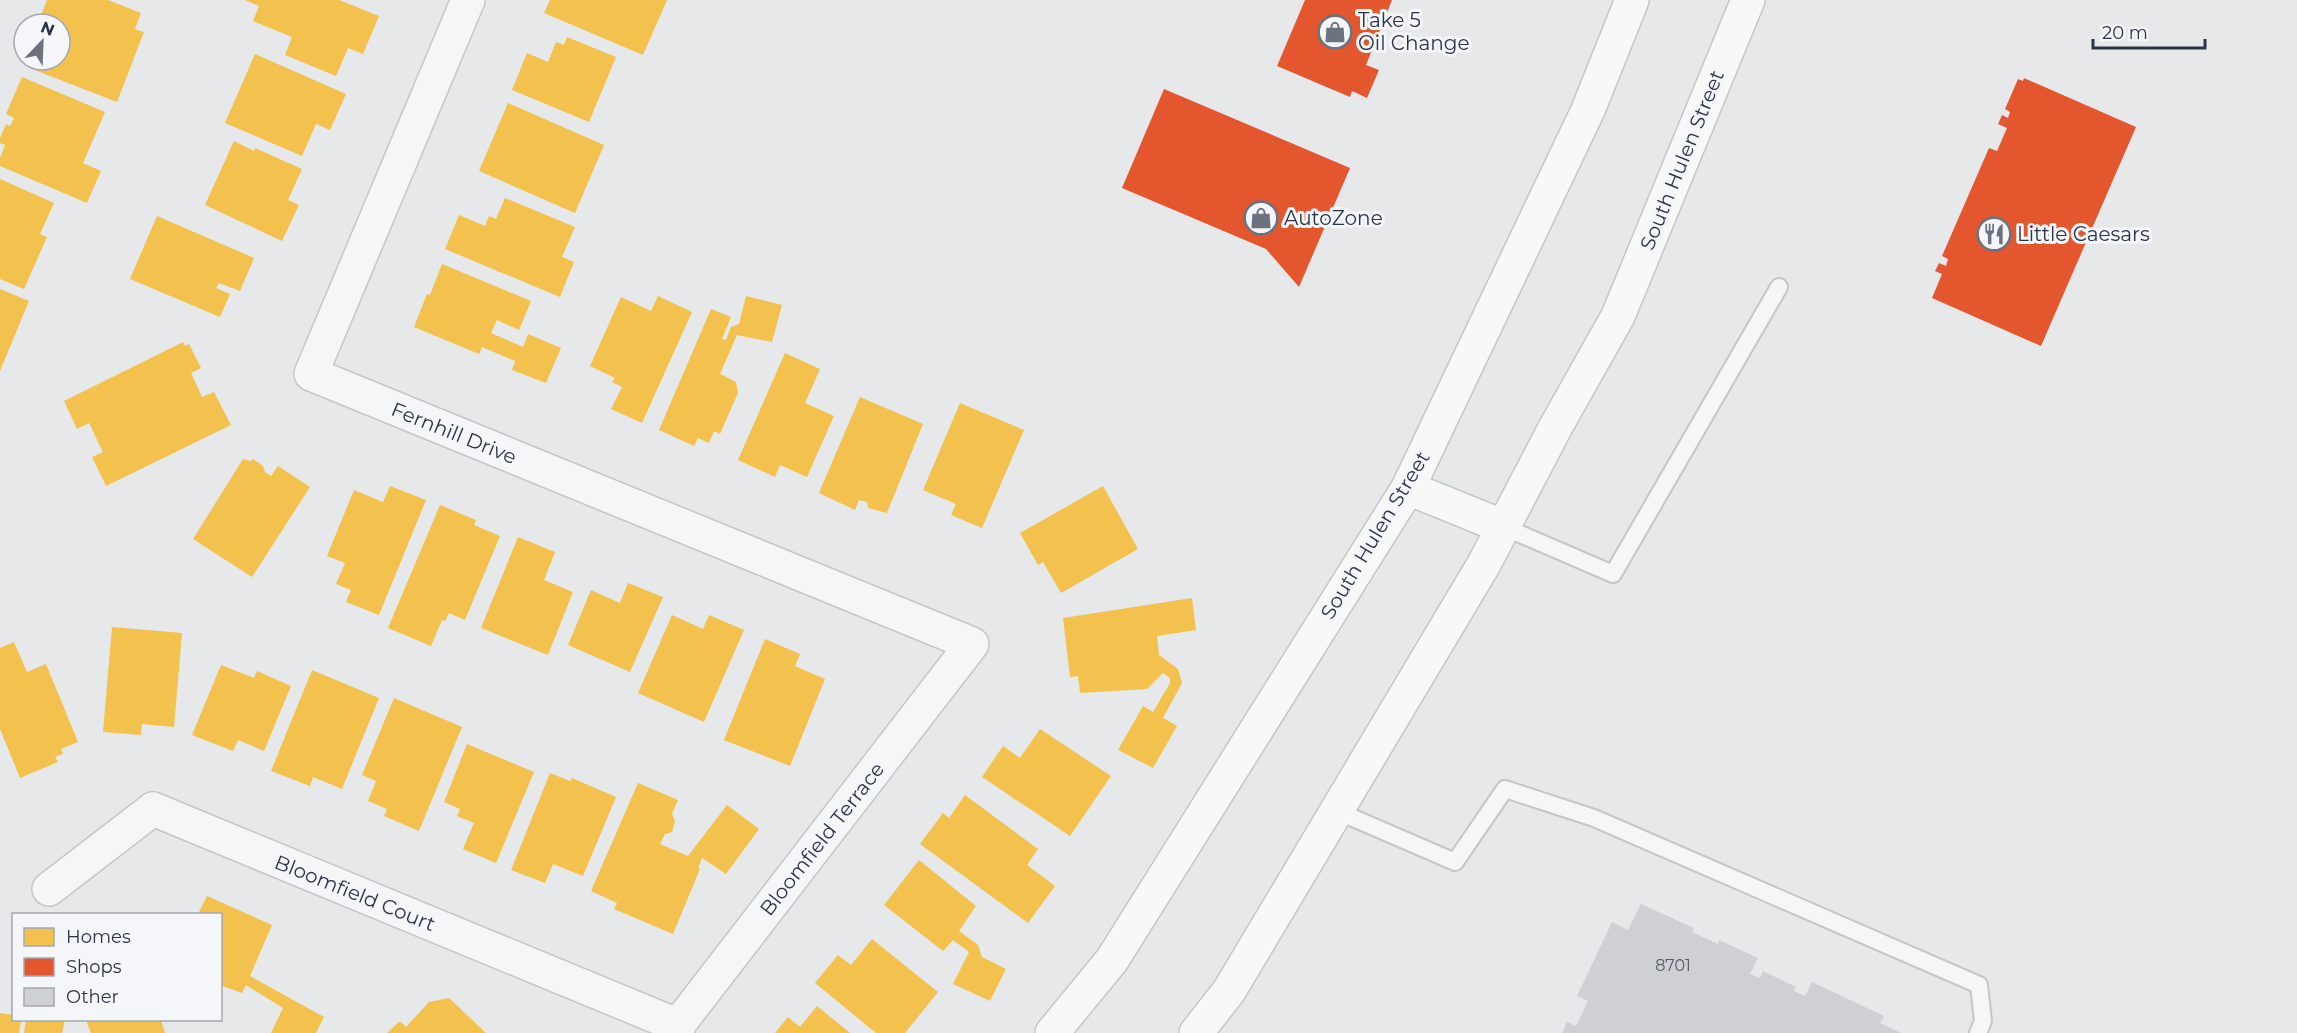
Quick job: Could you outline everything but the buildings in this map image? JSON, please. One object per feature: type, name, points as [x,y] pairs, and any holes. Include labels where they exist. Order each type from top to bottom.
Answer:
[{"type":"main road","name":"South Hulen Street","points":[[1052,1033],[1112,960],[1408,488],[1588,110],[1632,0]]},
{"type":"main road","name":"South Hulen Street","points":[[1196,1033],[1229,991],[1484,564],[1618,316],[1748,0]]},
{"type":"main road","points":[[1408,488],[1504,527]]},
{"type":"street","name":"Fernhill Drive","points":[[468,0],[311,374],[972,644]]},
{"type":"street","name":"Bloomfield Terrace","points":[[676,1030],[972,644]]},
{"type":"street","name":"Bloomfield Court","points":[[49,889],[153,809],[676,1030]]},
{"type":"lane","points":[[1504,527],[1613,574],[1779,287]]},
{"type":"lane","points":[[1337,810],[1455,861],[1505,789],[1594,818],[1979,985],[1983,1021],[1978,1033]]},
{"type":"place","name":"Take 5 Oil Change","points":[[1335,32]]},
{"type":"place","name":"AutoZone","points":[[1261,218]]},
{"type":"place","name":"Little Caesars","points":[[1994,234]]}]
